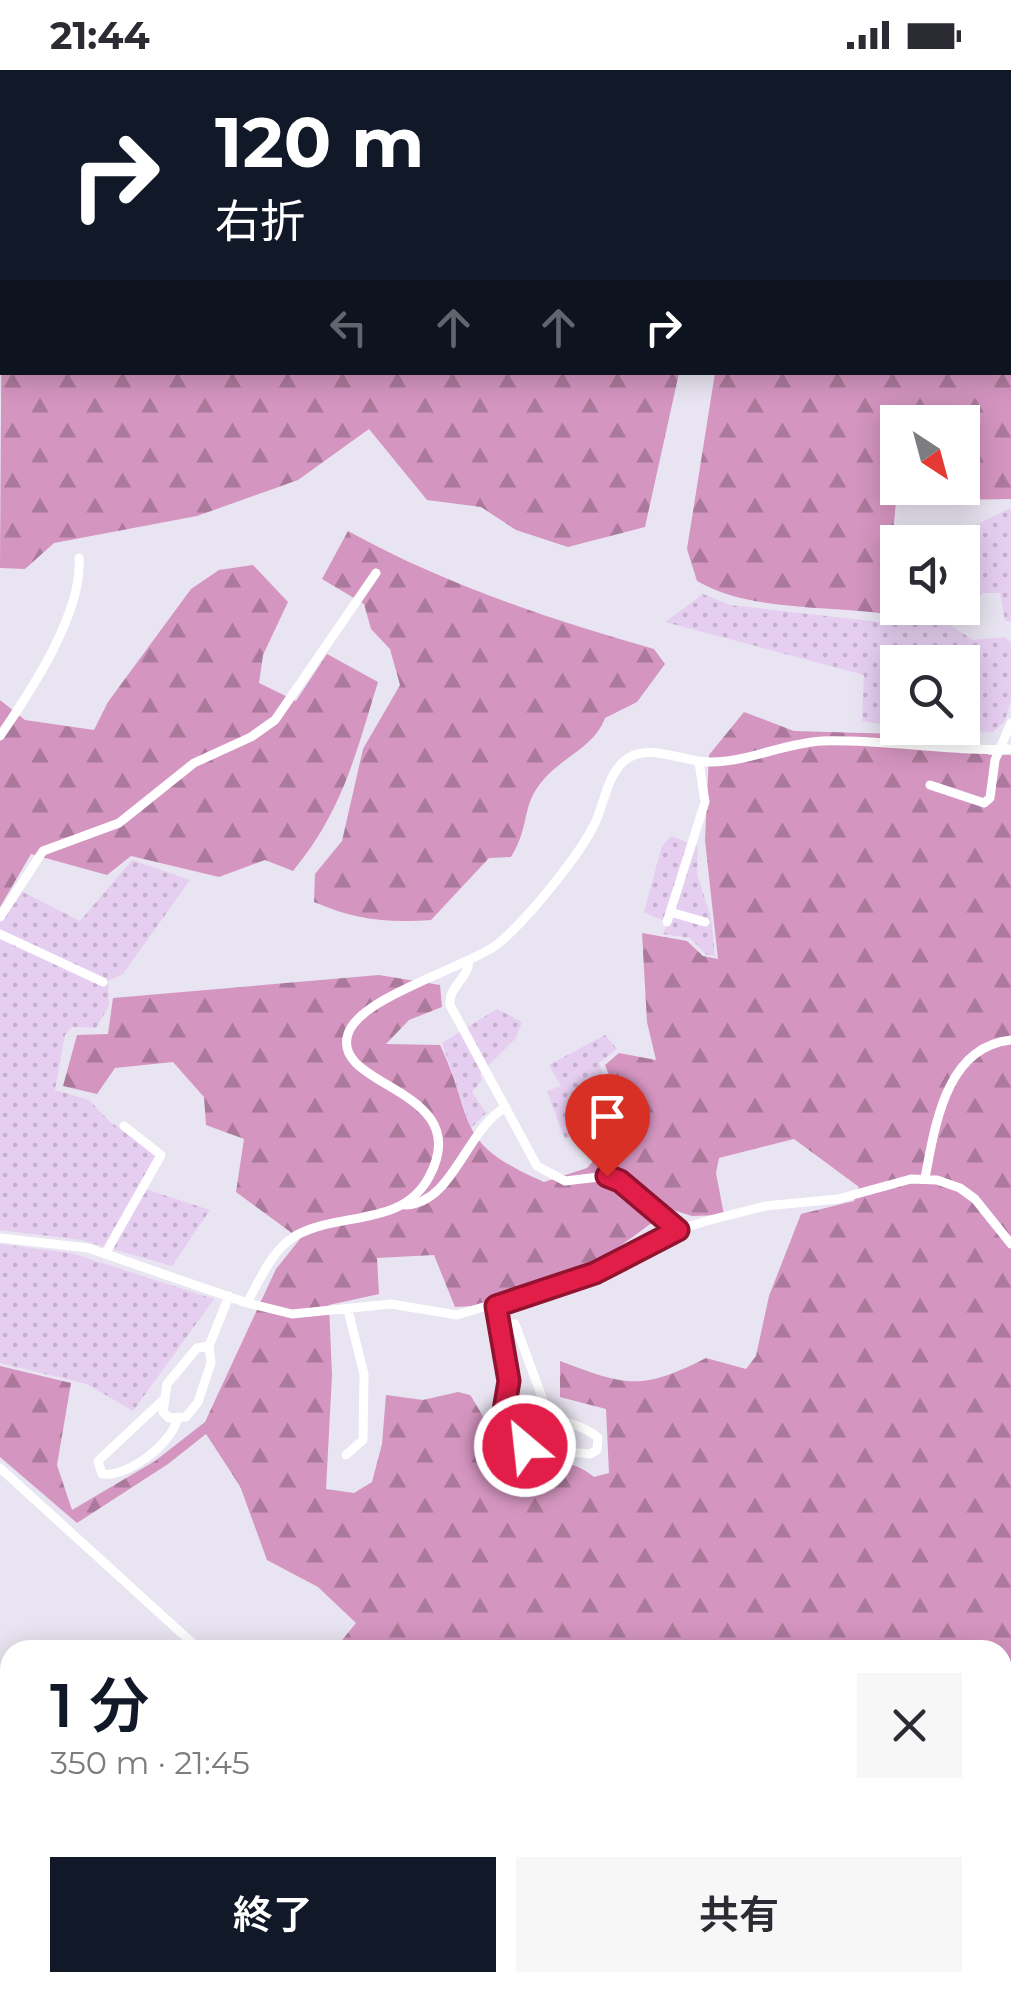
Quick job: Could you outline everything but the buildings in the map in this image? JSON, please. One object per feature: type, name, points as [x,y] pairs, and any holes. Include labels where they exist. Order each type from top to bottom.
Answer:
[{"type":"street","points":[[0,736],[22,708],[78,590],[80,558]]},
{"type":"street","points":[[0,917],[44,851],[119,823],[194,763],[251,737],[275,720],[376,572]]},
{"type":"street","points":[[930,784],[984,802],[992,791],[1011,723]]},
{"type":"street","points":[[406,1205],[430,1174],[438,1136],[431,1119],[408,1096],[361,1068],[349,1056],[346,1040],[359,1016],[469,961],[521,924],[593,827],[623,762],[639,753],[699,762],[822,741],[1005,749]]},
{"type":"street","points":[[699,762],[705,802],[668,917],[705,922]]},
{"type":"street","points":[[0,934],[102,982]]},
{"type":"street","points":[[469,961],[469,969],[451,992],[450,1005],[537,1166],[566,1182],[607,1176],[620,1181],[678,1230]]},
{"type":"street","points":[[926,1178],[943,1098],[952,1082],[971,1058],[1011,1040]]},
{"type":"street","points":[[247,1303],[278,1250],[294,1237],[430,1198],[469,1150],[480,1126],[506,1108]]},
{"type":"street","points":[[105,1254],[161,1155],[124,1126]]},
{"type":"street","points":[[0,1238],[105,1254],[247,1303],[292,1314],[391,1304],[457,1315],[595,1273],[678,1230],[765,1206],[838,1199],[926,1178],[960,1188],[975,1199],[1011,1244]]},
{"type":"street","points":[[209,1346],[197,1348],[179,1366],[162,1400],[98,1461],[102,1474],[111,1476],[154,1450],[167,1439],[177,1420],[186,1417],[198,1402],[210,1362],[209,1346],[229,1296]]},
{"type":"street","points":[[496,1306],[499,1324],[509,1381],[502,1422],[510,1436],[528,1446],[590,1454],[597,1450],[598,1438],[591,1431],[574,1429],[544,1414],[515,1324],[499,1324]]},
{"type":"street","points":[[346,1454],[363,1440],[366,1400],[348,1310]]},
{"type":"street","points":[[162,1400],[162,1412],[177,1420]]},
{"type":"street","points":[[528,1446],[533,1426],[544,1414]]},
{"type":"street","points":[[0,1468],[189,1640]]},
{"type":"shaded area","points":[[1011,508],[1011,621],[1005,621],[1000,593],[982,593],[980,596],[980,525],[976,525]]},
{"type":"shaded area","points":[[703,594],[730,605],[880,625],[950,625],[973,640],[1004,637],[1011,642],[1011,700],[1005,721],[993,732],[980,731],[980,645],[880,645],[880,724],[862,721],[864,675],[665,622]]},
{"type":"shaded area","points":[[671,836],[698,847],[697,874],[711,918],[715,956],[707,955],[690,938],[663,934],[668,923],[644,912],[662,846]]},
{"type":"shaded area","points":[[132,860],[190,880],[123,974],[108,981],[109,1006],[96,1028],[72,1027],[65,1035],[55,1090],[89,1100],[110,1122],[153,1151],[156,1157],[139,1187],[210,1210],[172,1266],[81,1240],[0,1230],[0,920],[21,891],[80,921]]},
{"type":"shaded area","points":[[497,1009],[522,1022],[516,1038],[480,1074],[482,1080],[472,1092],[486,1113],[471,1128],[442,1043]]},
{"type":"shaded area","points":[[605,1035],[617,1049],[599,1063],[618,1116],[565,1139],[547,1091],[561,1086],[549,1065]]},
{"type":"shaded area","points":[[0,1244],[71,1253],[214,1299],[133,1411],[87,1384],[0,1363]]},
{"type":"green space","points":[[1,375],[679,375],[645,527],[568,547],[516,530],[481,507],[427,500],[369,429],[298,480],[197,516],[54,543],[25,569],[0,568]]},
{"type":"green space","points":[[715,375],[1011,375],[1011,499],[980,500],[980,405],[880,405],[880,505],[896,505],[894,525],[880,525],[880,614],[764,603],[697,581],[687,549]]},
{"type":"green space","points":[[348,531],[421,568],[497,599],[654,649],[665,664],[637,702],[605,718],[586,744],[544,779],[532,798],[511,857],[489,858],[431,920],[371,919],[314,902],[315,874],[342,841],[363,749],[400,685],[390,649],[371,629],[364,604],[322,579]]},
{"type":"green space","points":[[253,565],[288,602],[263,655],[259,683],[296,701],[327,654],[378,682],[336,804],[293,871],[265,860],[219,877],[131,856],[107,875],[31,854],[0,907],[0,700],[25,720],[94,730],[108,702],[191,589],[219,570]]},
{"type":"green space","points":[[744,712],[794,731],[880,733],[880,745],[978,745],[989,755],[1011,755],[1011,1640],[342,1640],[356,1623],[318,1587],[267,1560],[240,1486],[206,1434],[168,1464],[77,1523],[0,1457],[0,1366],[71,1383],[57,1465],[72,1510],[155,1461],[205,1422],[276,1269],[300,1239],[236,1192],[244,1139],[206,1125],[204,1097],[173,1062],[115,1068],[97,1094],[63,1086],[77,1035],[108,1034],[113,998],[379,975],[440,985],[442,1007],[409,1020],[386,1044],[440,1045],[480,1142],[494,1155],[544,1182],[587,1168],[628,1122],[605,1065],[619,1053],[656,1060],[647,1022],[642,933],[687,941],[703,956],[718,959],[705,840],[709,755]],"holes":[[[794,1139],[859,1187],[854,1201],[801,1214],[769,1296],[756,1356],[746,1369],[706,1358],[665,1376],[633,1381],[602,1376],[560,1361],[560,1397],[606,1409],[609,1473],[594,1477],[567,1463],[512,1452],[498,1439],[470,1395],[458,1392],[423,1400],[386,1395],[382,1444],[372,1482],[354,1493],[326,1489],[332,1375],[329,1305],[379,1294],[377,1258],[434,1255],[455,1307],[517,1298],[544,1289],[596,1262],[670,1209],[692,1216],[724,1215],[716,1173],[719,1158]]]},
{"type":"route","points":[[525,1446],[510,1436],[502,1422],[509,1381],[496,1306],[595,1273],[661,1235],[678,1230],[671,1220],[650,1210],[620,1181],[607,1176]]}]
